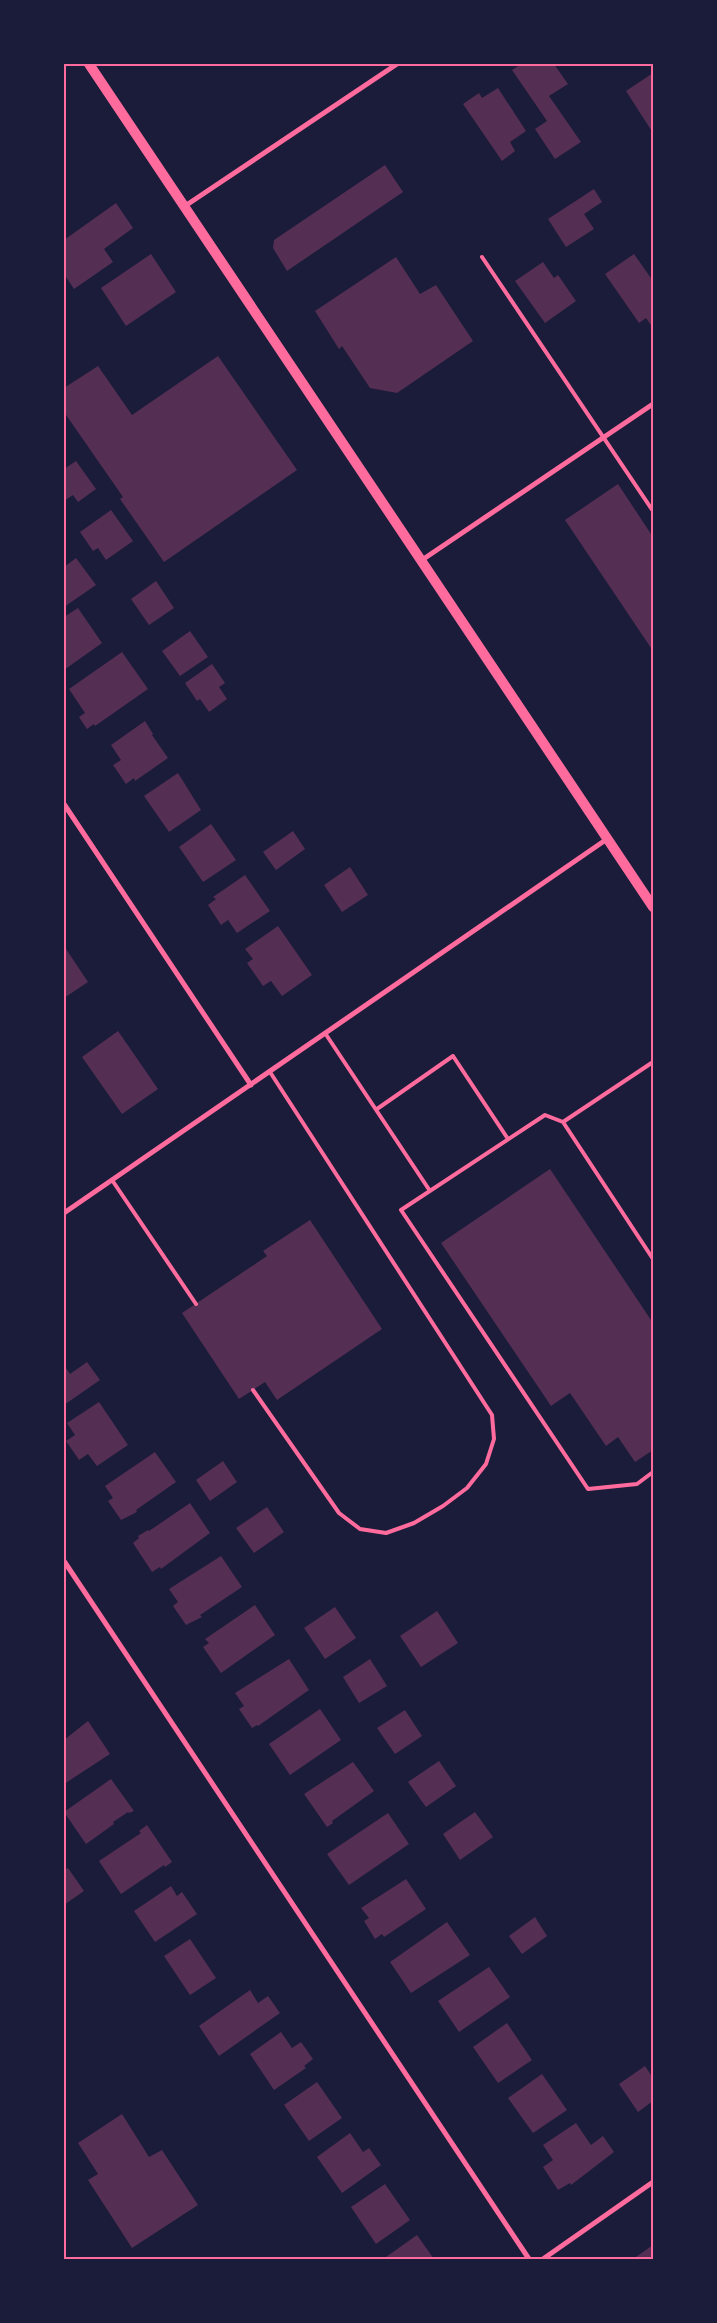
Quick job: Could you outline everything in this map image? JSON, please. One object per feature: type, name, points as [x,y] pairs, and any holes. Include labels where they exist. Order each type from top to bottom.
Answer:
[{"type":"main road","points":[[89,64],[653,907]]},
{"type":"street","points":[[185,206],[397,64]]},
{"type":"street","points":[[422,560],[653,404]]},
{"type":"street","points":[[64,804],[251,1084]]},
{"type":"street","points":[[64,1213],[607,839]]},
{"type":"street","points":[[64,1561],[529,2259]]},
{"type":"street","points":[[543,2259],[653,2182]]},
{"type":"lane","points":[[482,257],[653,512]]},
{"type":"lane","points":[[325,1033],[430,1191]]},
{"type":"lane","points":[[376,1109],[453,1056],[508,1139]]},
{"type":"lane","points":[[563,1122],[653,1062]]},
{"type":"lane","points":[[253,1390],[339,1513],[360,1529],[386,1534],[414,1523],[443,1506],[467,1488],[486,1464],[494,1439],[492,1415],[270,1072]]},
{"type":"lane","points":[[653,1259],[563,1122],[545,1115],[401,1210],[588,1489],[637,1484],[653,1472]]},
{"type":"lane","points":[[112,1180],[196,1304]]},
{"type":"building","points":[[521,64],[554,64],[568,84],[549,96],[581,142],[555,159],[535,129],[547,121],[512,70]]},
{"type":"building","points":[[653,73],[653,133],[626,91]]},
{"type":"building","points":[[498,88],[526,131],[510,142],[515,151],[502,161],[463,104],[479,93],[482,98]]},
{"type":"building","points":[[385,165],[403,192],[287,271],[273,248],[274,240]]},
{"type":"building","points":[[594,189],[602,202],[584,214],[594,229],[566,247],[548,219]]},
{"type":"building","points":[[116,203],[133,228],[104,249],[113,262],[74,289],[64,274],[64,240]]},
{"type":"building","points":[[151,254],[176,292],[126,326],[101,288]]},
{"type":"building","points":[[634,254],[653,281],[653,328],[646,318],[639,323],[605,274]]},
{"type":"building","points":[[396,257],[420,294],[436,285],[473,341],[397,393],[370,388],[342,346],[339,349],[315,311]]},
{"type":"building","points":[[543,262],[554,278],[558,275],[576,301],[545,323],[515,281]]},
{"type":"building","points":[[218,356],[297,470],[164,562],[120,499],[123,497],[64,412],[64,388],[98,366],[132,415]]},
{"type":"building","points":[[76,461],[96,489],[78,502],[73,495],[64,501],[64,469]]},
{"type":"building","points":[[618,484],[653,537],[653,651],[565,520]]},
{"type":"building","points":[[111,510],[133,541],[106,560],[98,548],[93,551],[80,532]]},
{"type":"building","points":[[76,558],[96,585],[64,607],[64,567]]},
{"type":"building","points":[[156,581],[174,608],[149,625],[131,599]]},
{"type":"building","points":[[78,608],[102,643],[64,670],[64,617]]},
{"type":"building","points":[[190,631],[208,657],[180,676],[162,651]]},
{"type":"building","points":[[122,652],[148,689],[95,726],[94,724],[87,729],[79,717],[85,713],[69,689]]},
{"type":"building","points":[[212,664],[225,683],[219,687],[227,699],[209,712],[200,699],[197,701],[185,683]]},
{"type":"building","points":[[145,721],[168,758],[135,781],[134,778],[126,784],[113,765],[121,760],[111,745]]},
{"type":"building","points":[[178,773],[201,810],[169,832],[144,796]]},
{"type":"building","points":[[211,824],[236,860],[203,882],[179,847]]},
{"type":"building","points":[[293,831],[305,849],[276,870],[263,852]]},
{"type":"building","points":[[350,867],[368,895],[342,912],[324,885]]},
{"type":"building","points":[[245,875],[270,911],[237,933],[228,920],[221,925],[208,905],[216,899],[213,897]]},
{"type":"building","points":[[278,926],[312,975],[282,996],[271,981],[263,986],[247,963],[253,959],[245,949]]},
{"type":"building","points":[[66,949],[88,982],[64,998],[64,951]]},
{"type":"building","points":[[118,1031],[158,1089],[122,1114],[82,1057]]},
{"type":"building","points":[[550,1169],[653,1323],[653,1450],[635,1462],[618,1437],[606,1446],[570,1393],[551,1406],[441,1243]]},
{"type":"building","points":[[310,1220],[382,1329],[277,1400],[265,1382],[239,1399],[182,1313],[267,1256],[263,1251]]},
{"type":"building","points":[[87,1362],[100,1380],[64,1405],[64,1365],[70,1374]]},
{"type":"building","points":[[99,1402],[128,1445],[97,1466],[88,1454],[79,1460],[66,1441],[75,1435],[67,1423]]},
{"type":"building","points":[[155,1452],[176,1482],[136,1510],[137,1512],[121,1520],[108,1501],[113,1498],[105,1486]]},
{"type":"building","points":[[223,1461],[237,1482],[210,1501],[196,1480]]},
{"type":"building","points":[[190,1503],[210,1533],[161,1569],[160,1567],[152,1572],[133,1543],[139,1538],[138,1536],[149,1531]]},
{"type":"building","points":[[267,1507],[284,1532],[254,1553],[236,1528]]},
{"type":"building","points":[[221,1556],[242,1587],[200,1615],[202,1617],[186,1625],[173,1606],[178,1602],[169,1589]]},
{"type":"building","points":[[255,1605],[275,1635],[221,1673],[203,1647],[209,1643],[205,1639]]},
{"type":"building","points":[[335,1607],[356,1638],[325,1659],[304,1628]]},
{"type":"building","points":[[437,1611],[458,1643],[421,1667],[400,1636]]},
{"type":"building","points":[[289,1659],[309,1690],[258,1726],[252,1728],[239,1709],[244,1706],[235,1693]]},
{"type":"building","points":[[370,1659],[387,1686],[359,1703],[343,1677]]},
{"type":"building","points":[[320,1709],[341,1740],[290,1775],[269,1744]]},
{"type":"building","points":[[405,1710],[422,1736],[395,1754],[377,1728]]},
{"type":"building","points":[[88,1721],[110,1754],[64,1784],[64,1740]]},
{"type":"building","points":[[439,1761],[456,1786],[426,1807],[408,1782]]},
{"type":"building","points":[[353,1762],[374,1791],[332,1821],[333,1823],[327,1827],[304,1794]]},
{"type":"building","points":[[111,1779],[134,1811],[128,1812],[113,1822],[114,1824],[86,1844],[64,1812]]},
{"type":"building","points":[[475,1812],[493,1837],[460,1860],[443,1834]]},
{"type":"building","points":[[388,1813],[409,1844],[349,1885],[327,1854]]},
{"type":"building","points":[[147,1825],[172,1862],[165,1867],[164,1865],[121,1894],[99,1861],[141,1833],[139,1831]]},
{"type":"building","points":[[68,1868],[84,1891],[64,1905],[64,1870]]},
{"type":"building","points":[[406,1879],[426,1909],[384,1937],[382,1934],[375,1939],[364,1921],[369,1918],[361,1908]]},
{"type":"building","points":[[171,1886],[177,1896],[182,1892],[197,1914],[155,1942],[134,1911]]},
{"type":"building","points":[[535,1917],[547,1936],[522,1954],[509,1936]]},
{"type":"building","points":[[447,1922],[470,1955],[411,1993],[390,1962]]},
{"type":"building","points":[[190,1939],[216,1978],[190,1995],[164,1956]]},
{"type":"building","points":[[489,1967],[510,1997],[459,2032],[438,2001]]},
{"type":"building","points":[[250,1990],[258,2003],[268,1996],[280,2013],[219,2056],[199,2026]]},
{"type":"building","points":[[507,2023],[532,2060],[498,2083],[473,2047]]},
{"type":"building","points":[[281,2032],[292,2048],[301,2042],[313,2059],[304,2066],[306,2068],[274,2090],[250,2054]]},
{"type":"building","points":[[645,2066],[653,2078],[653,2101],[638,2112],[619,2084]]},
{"type":"building","points":[[542,2074],[567,2110],[533,2133],[508,2098]]},
{"type":"building","points":[[317,2082],[342,2118],[309,2141],[284,2105]]},
{"type":"building","points":[[122,2114],[149,2157],[162,2150],[198,2205],[132,2248],[88,2180],[98,2174],[78,2143]]},
{"type":"building","points":[[576,2123],[591,2145],[603,2136],[614,2152],[571,2185],[570,2183],[558,2190],[543,2167],[553,2160],[543,2145]]},
{"type":"building","points":[[350,2133],[363,2152],[369,2148],[381,2165],[342,2193],[317,2157]]},
{"type":"building","points":[[385,2184],[410,2220],[376,2244],[351,2207]]},
{"type":"building","points":[[417,2235],[434,2259],[388,2259],[386,2257]]},
{"type":"building","points":[[653,2245],[653,2259],[633,2259]]}]
